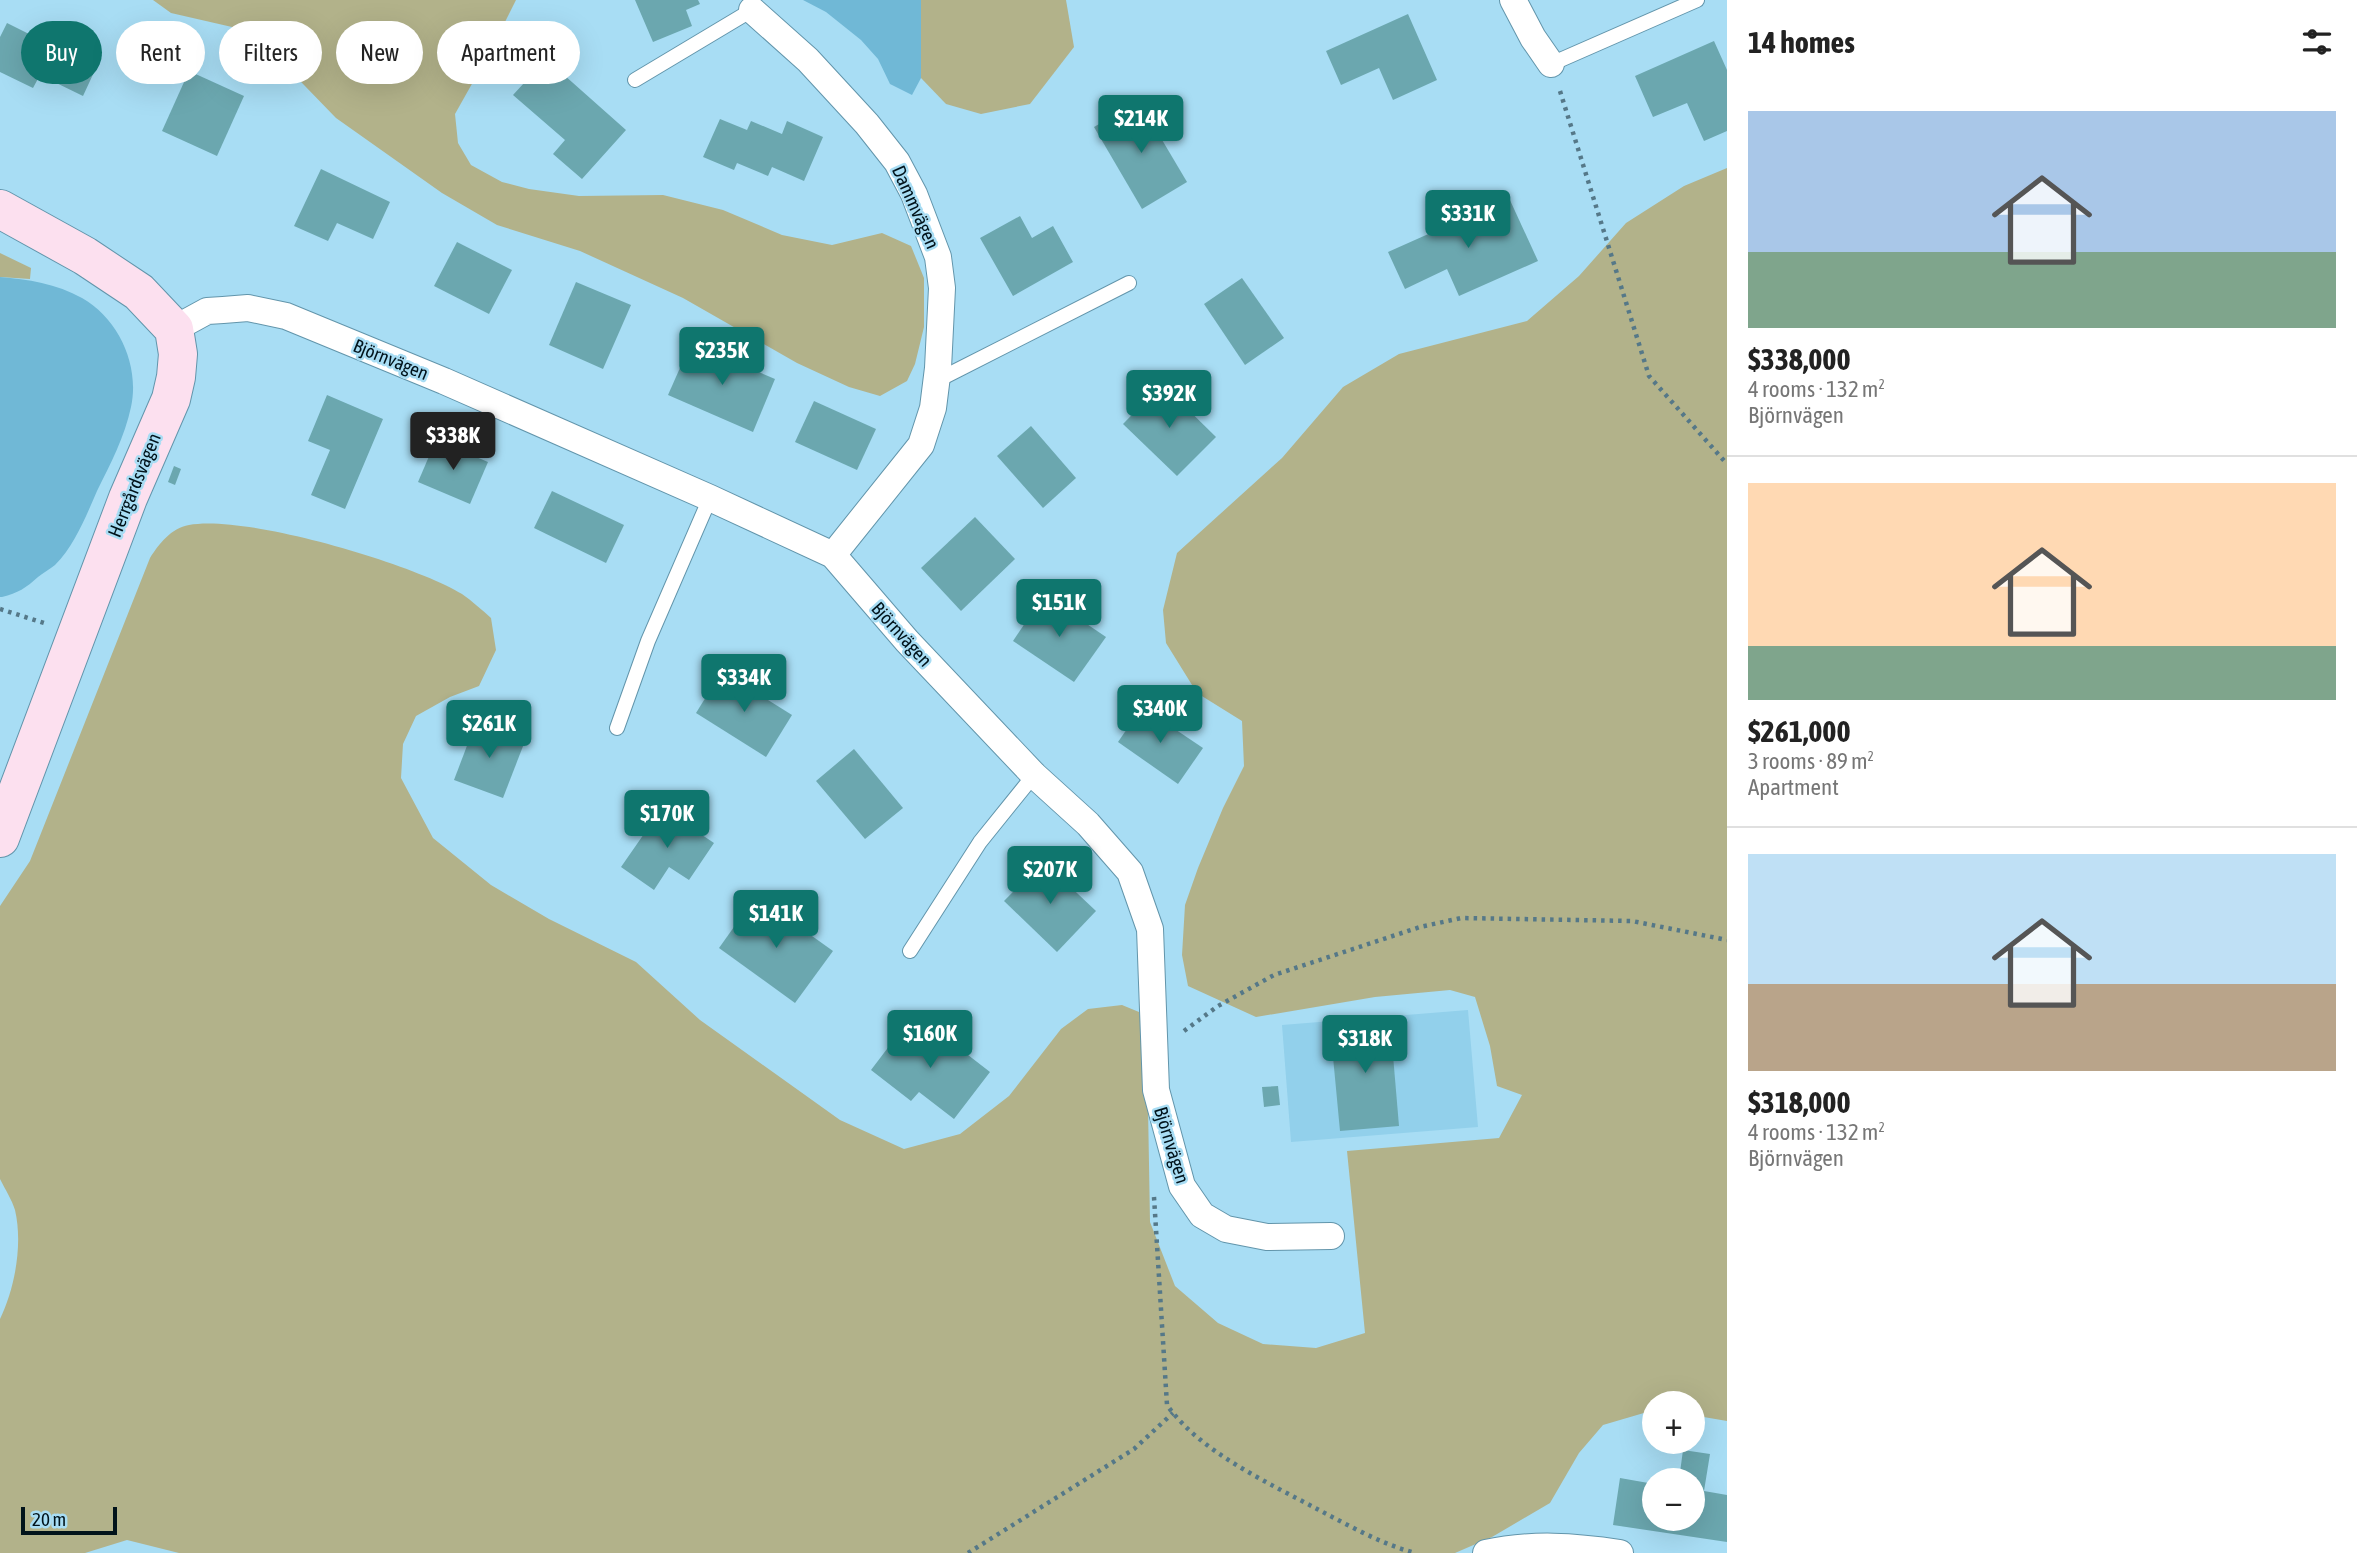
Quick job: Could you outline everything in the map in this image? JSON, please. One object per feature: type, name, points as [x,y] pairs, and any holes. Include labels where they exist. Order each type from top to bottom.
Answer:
[{"type":"street","points":[[1513,0],[1533,38],[1551,64]]},
{"type":"street","name":"Dammvägen","points":[[752,10],[808,60],[867,124],[897,162],[914,194],[938,257],[942,288],[936,381],[933,408],[921,445],[833,555]]},
{"type":"street","points":[[0,209],[85,257],[139,292],[173,329]]},
{"type":"street","name":"Björnvägen","points":[[173,329],[207,312],[223,310],[248,308],[286,316],[444,381],[833,555],[907,641],[1034,775],[1088,824],[1130,873],[1150,929],[1156,1090],[1182,1186],[1202,1215],[1226,1229],[1267,1237],[1331,1236]]},
{"type":"street","name":"Herrgårdsvägen","points":[[0,838],[128,498],[171,399],[178,354],[173,329]]},
{"type":"street","points":[[1486,1553],[1513,1547],[1573,1546],[1620,1553]]},
{"type":"lane","points":[[1551,64],[1697,0]]},
{"type":"lane","points":[[635,80],[752,10]]},
{"type":"lane","points":[[936,381],[1129,283]]},
{"type":"lane","points":[[617,728],[648,641],[710,498]]},
{"type":"lane","points":[[910,951],[980,842],[1034,775]]},
{"type":"path","points":[[1551,64],[1650,376],[1727,464]]},
{"type":"path","points":[[1181,1035],[1187,1027],[1218,1006],[1274,975],[1420,927],[1461,918],[1632,921],[1727,940]]},
{"type":"path","points":[[1153,1185],[1167,1405],[1206,1444],[1267,1482],[1400,1551],[1415,1553]]},
{"type":"path","points":[[968,1553],[1135,1449],[1173,1413]]},
{"type":"shaded area","points":[[803,0],[921,0],[921,78],[912,95],[890,84],[878,59],[861,40],[826,12]]},
{"type":"shaded area","points":[[0,277],[52,286],[72,293],[95,307],[107,318],[124,345],[133,391],[121,439],[68,549],[55,565],[30,584],[2,597],[0,597]]},
{"type":"shaded area","points":[[1468,1010],[1478,1127],[1291,1142],[1282,1025]]},
{"type":"green space","points":[[153,0],[516,0],[506,21],[437,21],[437,84],[472,84],[455,114],[458,143],[471,165],[502,182],[529,189],[579,196],[663,195],[723,210],[782,235],[832,245],[882,233],[911,246],[924,278],[924,327],[915,364],[907,381],[880,396],[849,387],[797,363],[683,298],[580,251],[497,225],[442,193],[336,118],[303,84],[322,84],[322,21],[219,21],[219,24],[171,13]]},
{"type":"green space","points":[[921,0],[1066,0],[1074,47],[1030,104],[981,114],[946,104],[921,78]]},
{"type":"green space","points":[[1727,168],[1727,1421],[1705,1417],[1705,1391],[1642,1391],[1642,1414],[1603,1425],[1579,1453],[1550,1503],[1492,1537],[1455,1553],[179,1553],[127,1540],[85,1553],[0,1553],[0,1319],[10,1294],[18,1237],[15,1210],[0,1179],[0,906],[30,861],[150,558],[171,533],[189,525],[248,527],[287,534],[369,556],[407,569],[462,594],[491,618],[496,650],[479,686],[450,697],[416,716],[403,744],[401,778],[433,838],[491,885],[549,919],[636,962],[700,1020],[840,1120],[904,1149],[960,1134],[1009,1096],[1061,1029],[1088,1009],[1122,1005],[1139,1012],[1147,1049],[1150,1222],[1175,1286],[1218,1323],[1263,1344],[1316,1348],[1365,1333],[1347,1151],[1499,1138],[1522,1095],[1497,1086],[1490,1046],[1475,997],[1450,990],[1375,997],[1256,1017],[1188,986],[1182,955],[1185,905],[1223,808],[1244,766],[1242,721],[1197,693],[1166,643],[1163,610],[1177,553],[1282,458],[1343,387],[1399,354],[1527,321],[1579,276],[1626,223],[1684,186]]},
{"type":"green space","points":[[0,253],[31,268],[30,279],[0,277]]},
{"type":"building","points":[[635,0],[698,0],[700,4],[686,10],[692,26],[653,42]]},
{"type":"building","points":[[1408,14],[1437,80],[1393,100],[1379,68],[1341,85],[1326,51]]},
{"type":"building","points":[[7,23],[21,30],[21,82],[0,72],[0,37]]},
{"type":"building","points":[[1714,41],[1727,70],[1727,131],[1704,141],[1687,103],[1653,117],[1635,76]]},
{"type":"building","points":[[205,78],[244,96],[217,156],[162,131],[183,84],[205,84]]},
{"type":"building","points":[[58,84],[89,84],[83,96]]},
{"type":"building","points":[[523,84],[574,84],[626,130],[582,179],[553,154],[565,140],[513,95]]},
{"type":"building","points":[[1139,101],[1187,182],[1142,209],[1094,127]]},
{"type":"building","points":[[720,119],[747,130],[751,121],[782,134],[787,121],[823,137],[804,181],[772,167],[768,176],[737,163],[734,170],[703,157]]},
{"type":"building","points":[[321,169],[390,202],[373,239],[337,223],[328,241],[294,226]]},
{"type":"building","points":[[1509,198],[1538,261],[1459,296],[1447,269],[1405,289],[1388,252]]},
{"type":"building","points":[[1020,216],[1032,238],[1053,226],[1073,262],[1013,296],[980,238]]},
{"type":"building","points":[[457,242],[512,270],[489,314],[434,286]]},
{"type":"building","points":[[1242,278],[1284,338],[1245,365],[1204,304]]},
{"type":"building","points":[[576,282],[631,305],[603,369],[549,345]]},
{"type":"building","points":[[691,343],[775,379],[753,432],[668,395]]},
{"type":"building","points":[[1162,384],[1216,437],[1177,476],[1123,424]]},
{"type":"building","points":[[327,395],[383,419],[345,509],[311,495],[330,450],[308,441]]},
{"type":"building","points":[[814,401],[876,429],[857,470],[795,442]]},
{"type":"building","points":[[1031,426],[1076,478],[1043,508],[997,456]]},
{"type":"building","points":[[436,440],[488,462],[470,504],[418,482]]},
{"type":"building","points":[[174,466],[181,469],[175,485],[168,482]]},
{"type":"building","points":[[552,491],[624,525],[606,563],[534,528]]},
{"type":"building","points":[[975,517],[1015,559],[961,611],[921,568]]},
{"type":"building","points":[[1044,595],[1106,637],[1074,682],[1013,641]]},
{"type":"building","points":[[722,671],[792,715],[766,757],[696,713]]},
{"type":"building","points":[[1142,707],[1203,748],[1178,784],[1118,742]]},
{"type":"building","points":[[476,722],[525,741],[503,798],[454,780]]},
{"type":"building","points":[[854,749],[903,808],[865,839],[816,781]]},
{"type":"building","points":[[662,808],[714,843],[689,880],[669,867],[654,890],[621,867]]},
{"type":"building","points":[[1043,861],[1096,911],[1057,952],[1004,901]]},
{"type":"building","points":[[756,896],[833,951],[795,1003],[719,948]]},
{"type":"building","points":[[909,1020],[945,1048],[950,1041],[990,1072],[954,1119],[919,1092],[911,1101],[871,1070]]},
{"type":"building","points":[[1390,1020],[1399,1126],[1340,1131],[1330,1025]]},
{"type":"building","points":[[1278,1086],[1280,1105],[1264,1107],[1262,1087]]},
{"type":"building","points":[[1682,1454],[1710,1454],[1705,1485],[1705,1468],[1681,1468]]},
{"type":"building","points":[[1620,1478],[1642,1482],[1642,1529],[1613,1525]]},
{"type":"building","points":[[1705,1491],[1727,1495],[1727,1542],[1653,1531],[1705,1531]]}]
